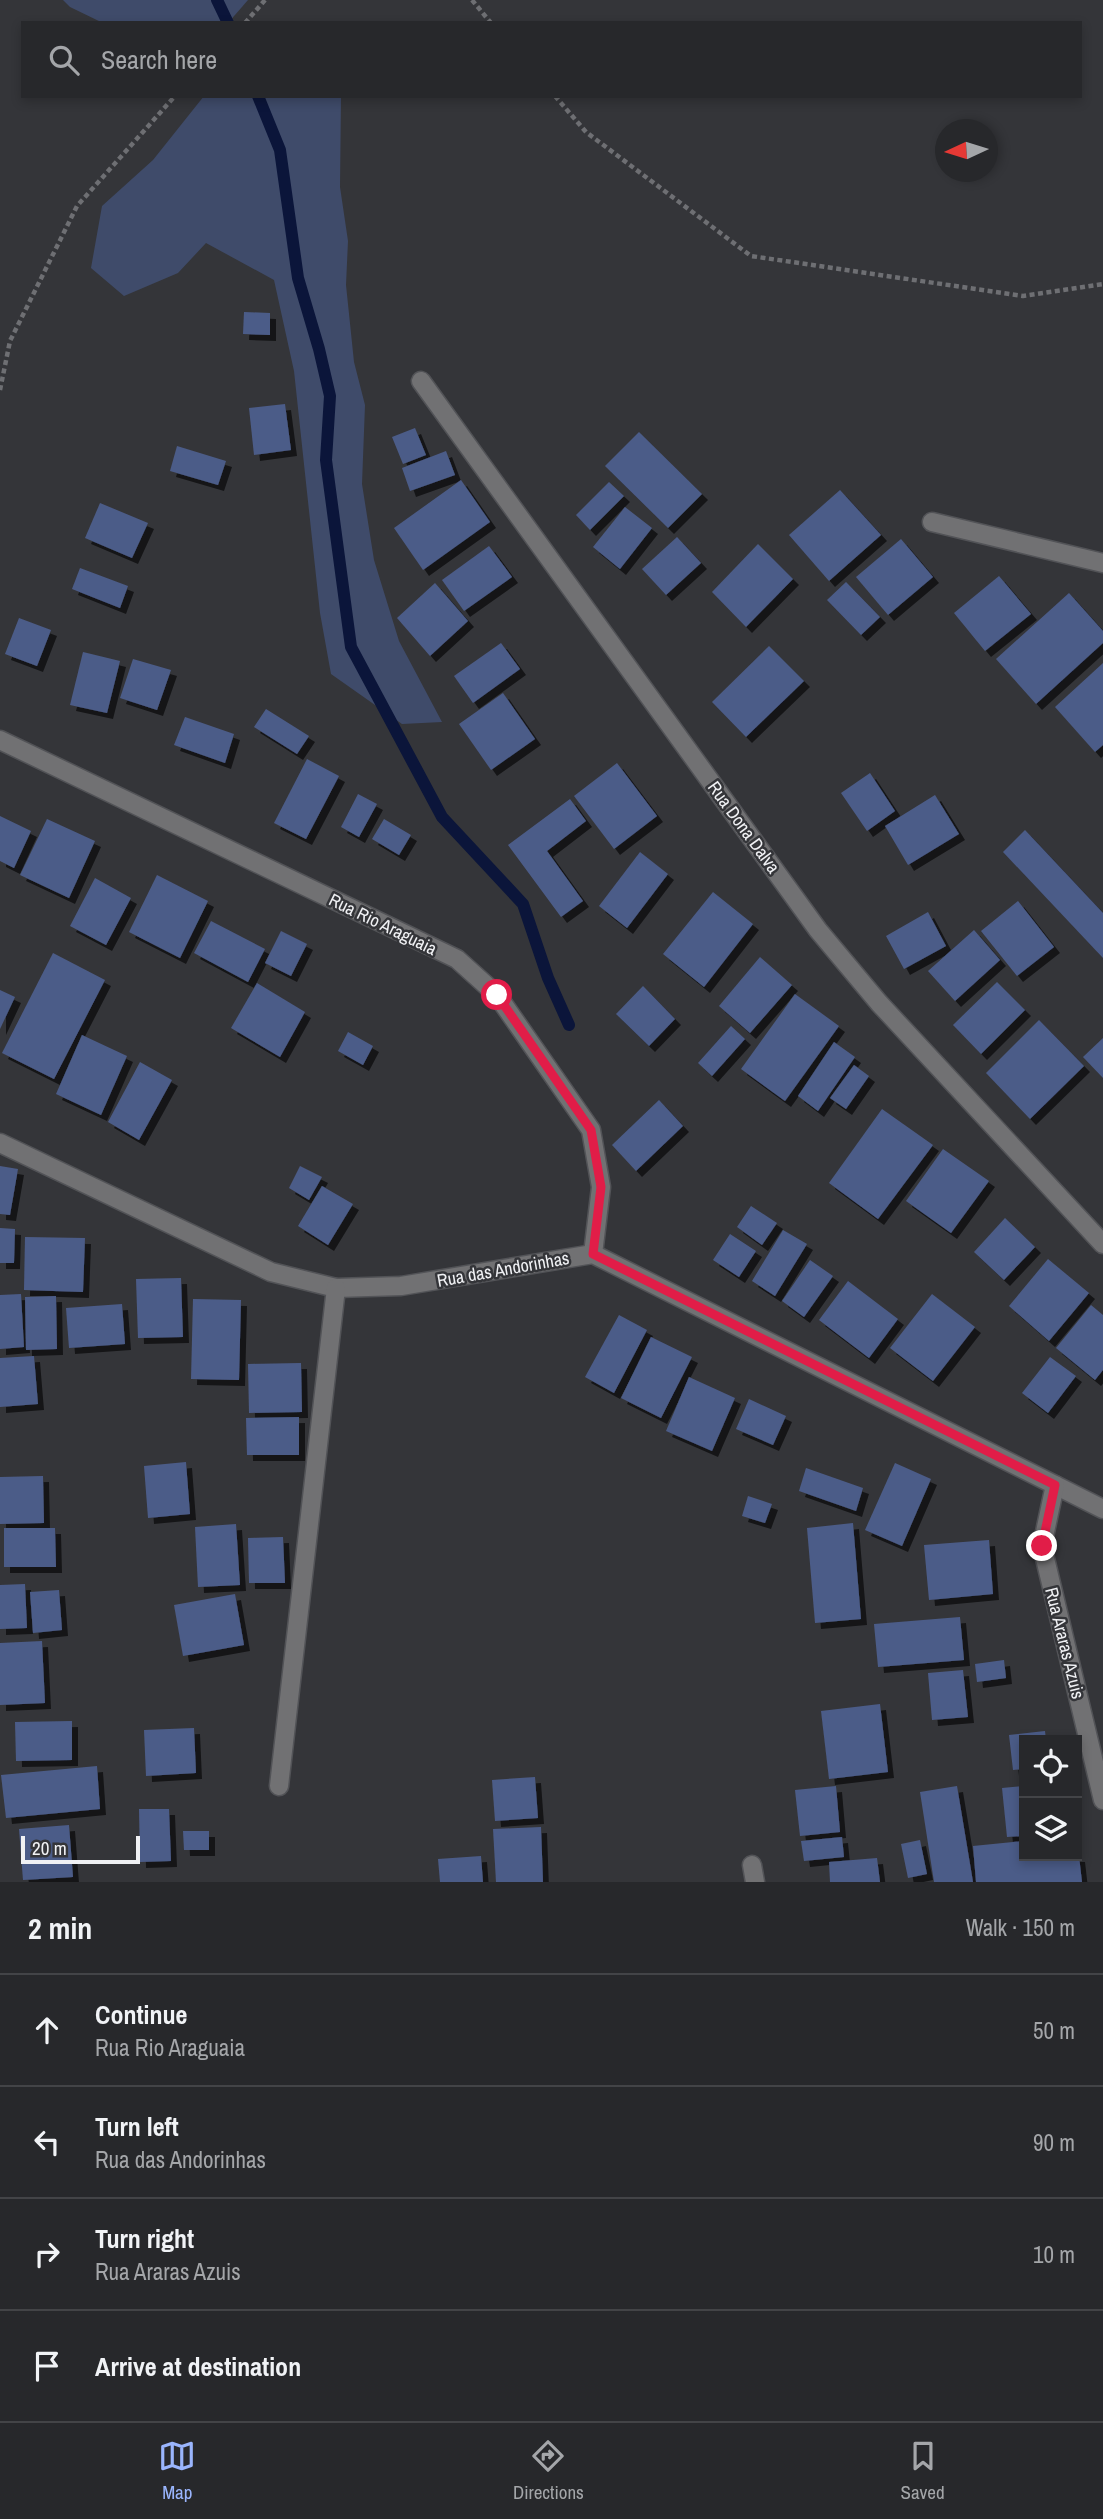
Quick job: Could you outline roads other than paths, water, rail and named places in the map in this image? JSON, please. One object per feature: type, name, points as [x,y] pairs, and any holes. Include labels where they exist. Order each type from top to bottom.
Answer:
[{"type":"street","name":"Rua Dona Dalva","points":[[421,381],[818,930],[879,1003],[1103,1244]]},
{"type":"street","points":[[932,522],[1103,563]]},
{"type":"street","name":"Rua Rio Araguaia","points":[[0,740],[457,959],[497,995],[591,1130],[601,1187],[593,1254]]},
{"type":"street","name":"Rua das Andorinhas","points":[[0,1143],[271,1272],[336,1288],[401,1286],[593,1254],[1103,1509]]},
{"type":"street","points":[[279,1786],[336,1288]]},
{"type":"street","name":"Rua Araras Azuis","points":[[1055,1485],[1042,1546],[1103,1800]]},
{"type":"waterway","points":[[217,0],[227,21]]},
{"type":"waterway","points":[[259,98],[280,150],[298,278],[330,396],[326,460],[351,647],[442,817],[523,904],[548,978],[569,1025]]}]
